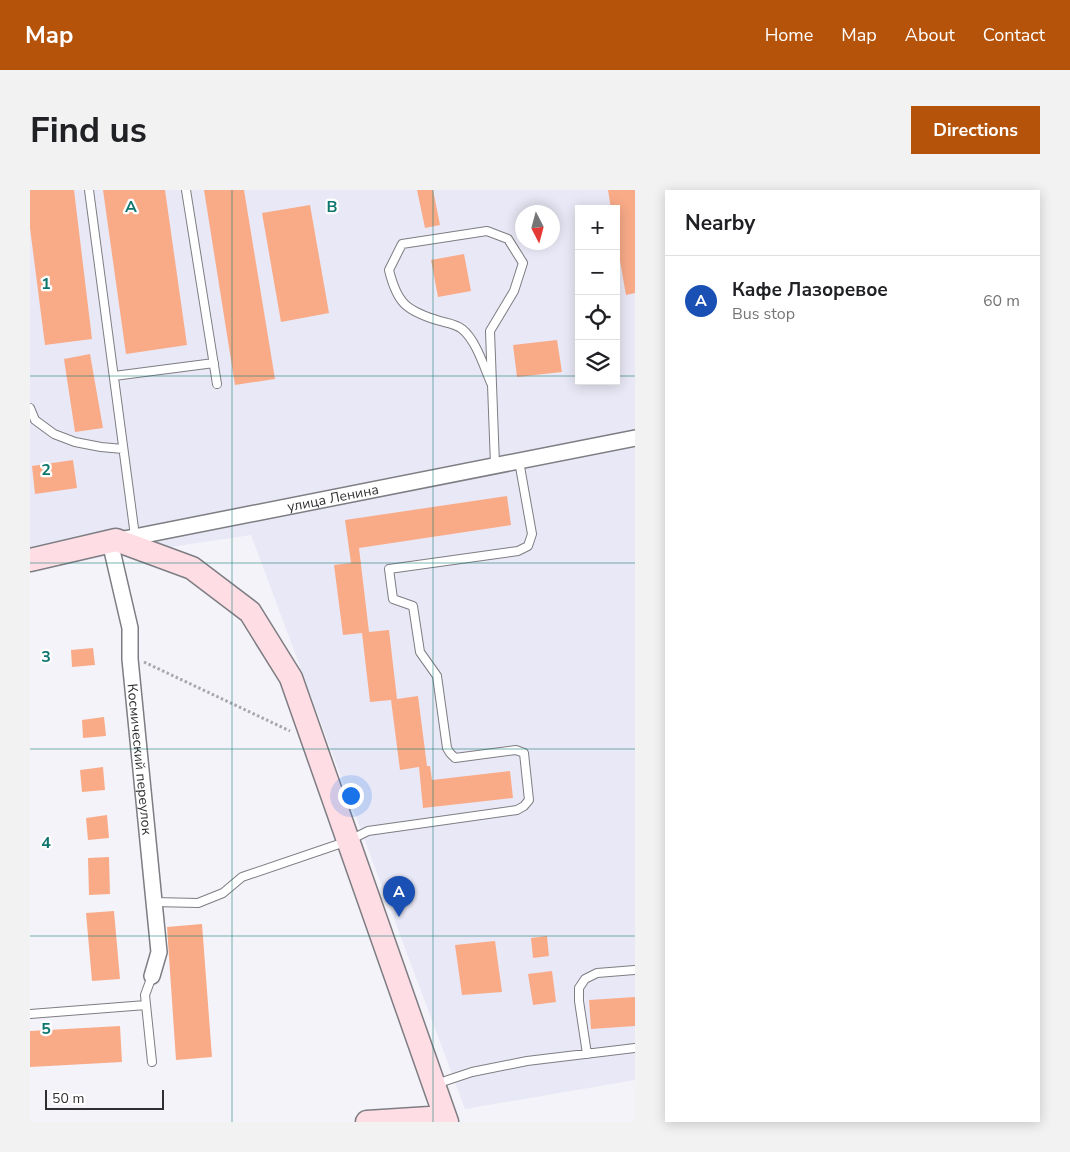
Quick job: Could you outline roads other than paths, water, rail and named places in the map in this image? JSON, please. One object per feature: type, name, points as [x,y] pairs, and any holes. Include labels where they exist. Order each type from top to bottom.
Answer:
[{"type":"main road","name":"улица Ленина","points":[[30,560],[120,540]]},
{"type":"main road","points":[[120,540],[192,568],[250,612],[291,678],[446,1120],[368,1122]]},
{"type":"street","name":"улица Ленина","points":[[120,540],[635,438]]},
{"type":"street","name":"Космический переулок","points":[[120,540],[130,628],[130,655],[159,952],[152,976]]},
{"type":"lane","points":[[89,190],[123,449],[120,540]]},
{"type":"lane","points":[[186,190],[217,384]]},
{"type":"lane","points":[[491,383],[470,336],[460,327],[425,317],[403,304],[394,289],[389,270],[402,244],[487,231],[508,239],[523,263],[514,291],[490,330],[495,465]]},
{"type":"lane","points":[[114,376],[214,363]]},
{"type":"lane","points":[[30,408],[35,420],[54,434],[75,442],[123,449]]},
{"type":"lane","points":[[154,902],[198,903],[222,893],[242,877],[348,841],[368,831],[517,810],[529,800],[524,753],[516,750],[455,758],[450,753],[447,748],[437,676],[420,652],[413,606],[393,598],[390,569],[518,551],[528,546],[532,534],[519,460]]},
{"type":"lane","points":[[587,1054],[579,1001],[579,988],[585,979],[597,973],[635,970]]},
{"type":"lane","points":[[152,976],[145,995],[152,1062]]},
{"type":"lane","points":[[30,1014],[146,1005]]},
{"type":"lane","points":[[434,1084],[472,1072],[518,1063],[635,1048]]},
{"type":"place","name":"Кафе Лазоревое","points":[[399,917]]}]
